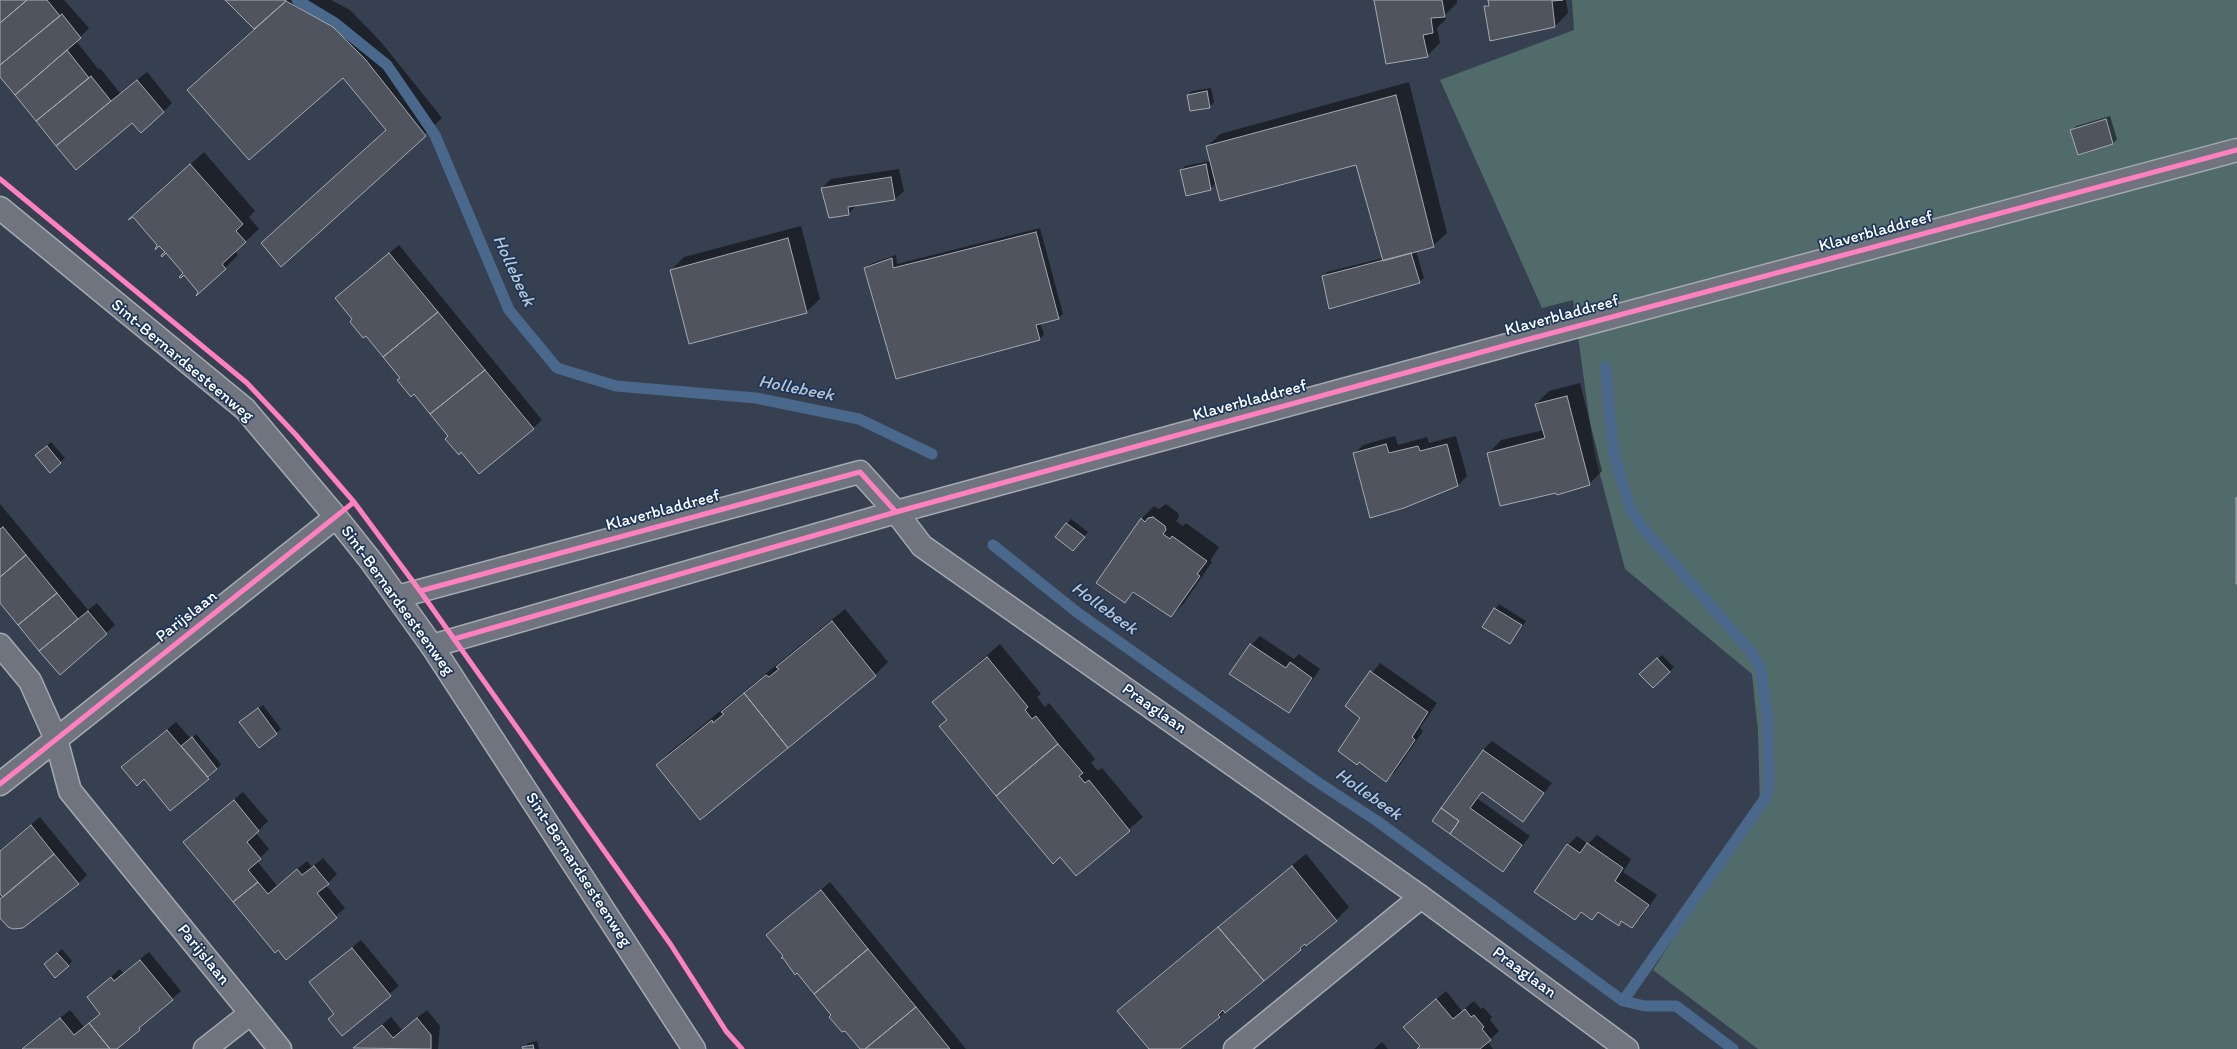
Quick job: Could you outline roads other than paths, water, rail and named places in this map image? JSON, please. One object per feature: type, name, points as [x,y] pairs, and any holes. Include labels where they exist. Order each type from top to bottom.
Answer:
[{"type":"street","name":"Klaverbladdreef","points":[[432,646],[896,512],[1522,341],[2237,150]]},
{"type":"street","name":"Sint-Bernardsesteenweg","points":[[0,208],[245,409],[336,517],[398,597],[432,646],[694,1049]]},
{"type":"street","name":"Klaverbladdreef","points":[[398,597],[860,472],[896,512]]},
{"type":"street","name":"Praaglaan","points":[[896,512],[922,546],[1421,897],[1627,1049]]},
{"type":"street","name":"Parijslaan","points":[[56,739],[336,517]]},
{"type":"street","name":"Parijslaan","points":[[0,644],[30,681],[56,739],[70,791],[280,1049]]},
{"type":"street","points":[[0,784],[56,739]]},
{"type":"street","points":[[1235,1049],[1421,897]]},
{"type":"street","points":[[205,1049],[250,1013]]},
{"type":"waterway","name":"Hollebeek","points":[[297,0],[335,23],[387,65],[435,135],[509,310],[557,368],[616,386],[756,398],[859,419],[932,454]]},
{"type":"waterway","points":[[1605,367],[1614,456],[1631,510],[1643,528],[1751,652],[1761,670],[1767,715],[1769,782],[1766,797],[1623,1001]]},
{"type":"waterway","name":"Hollebeek","points":[[993,545],[1078,613],[1313,779],[1377,821],[1623,1001],[1645,1006],[1676,1006],[1733,1049]]}]
